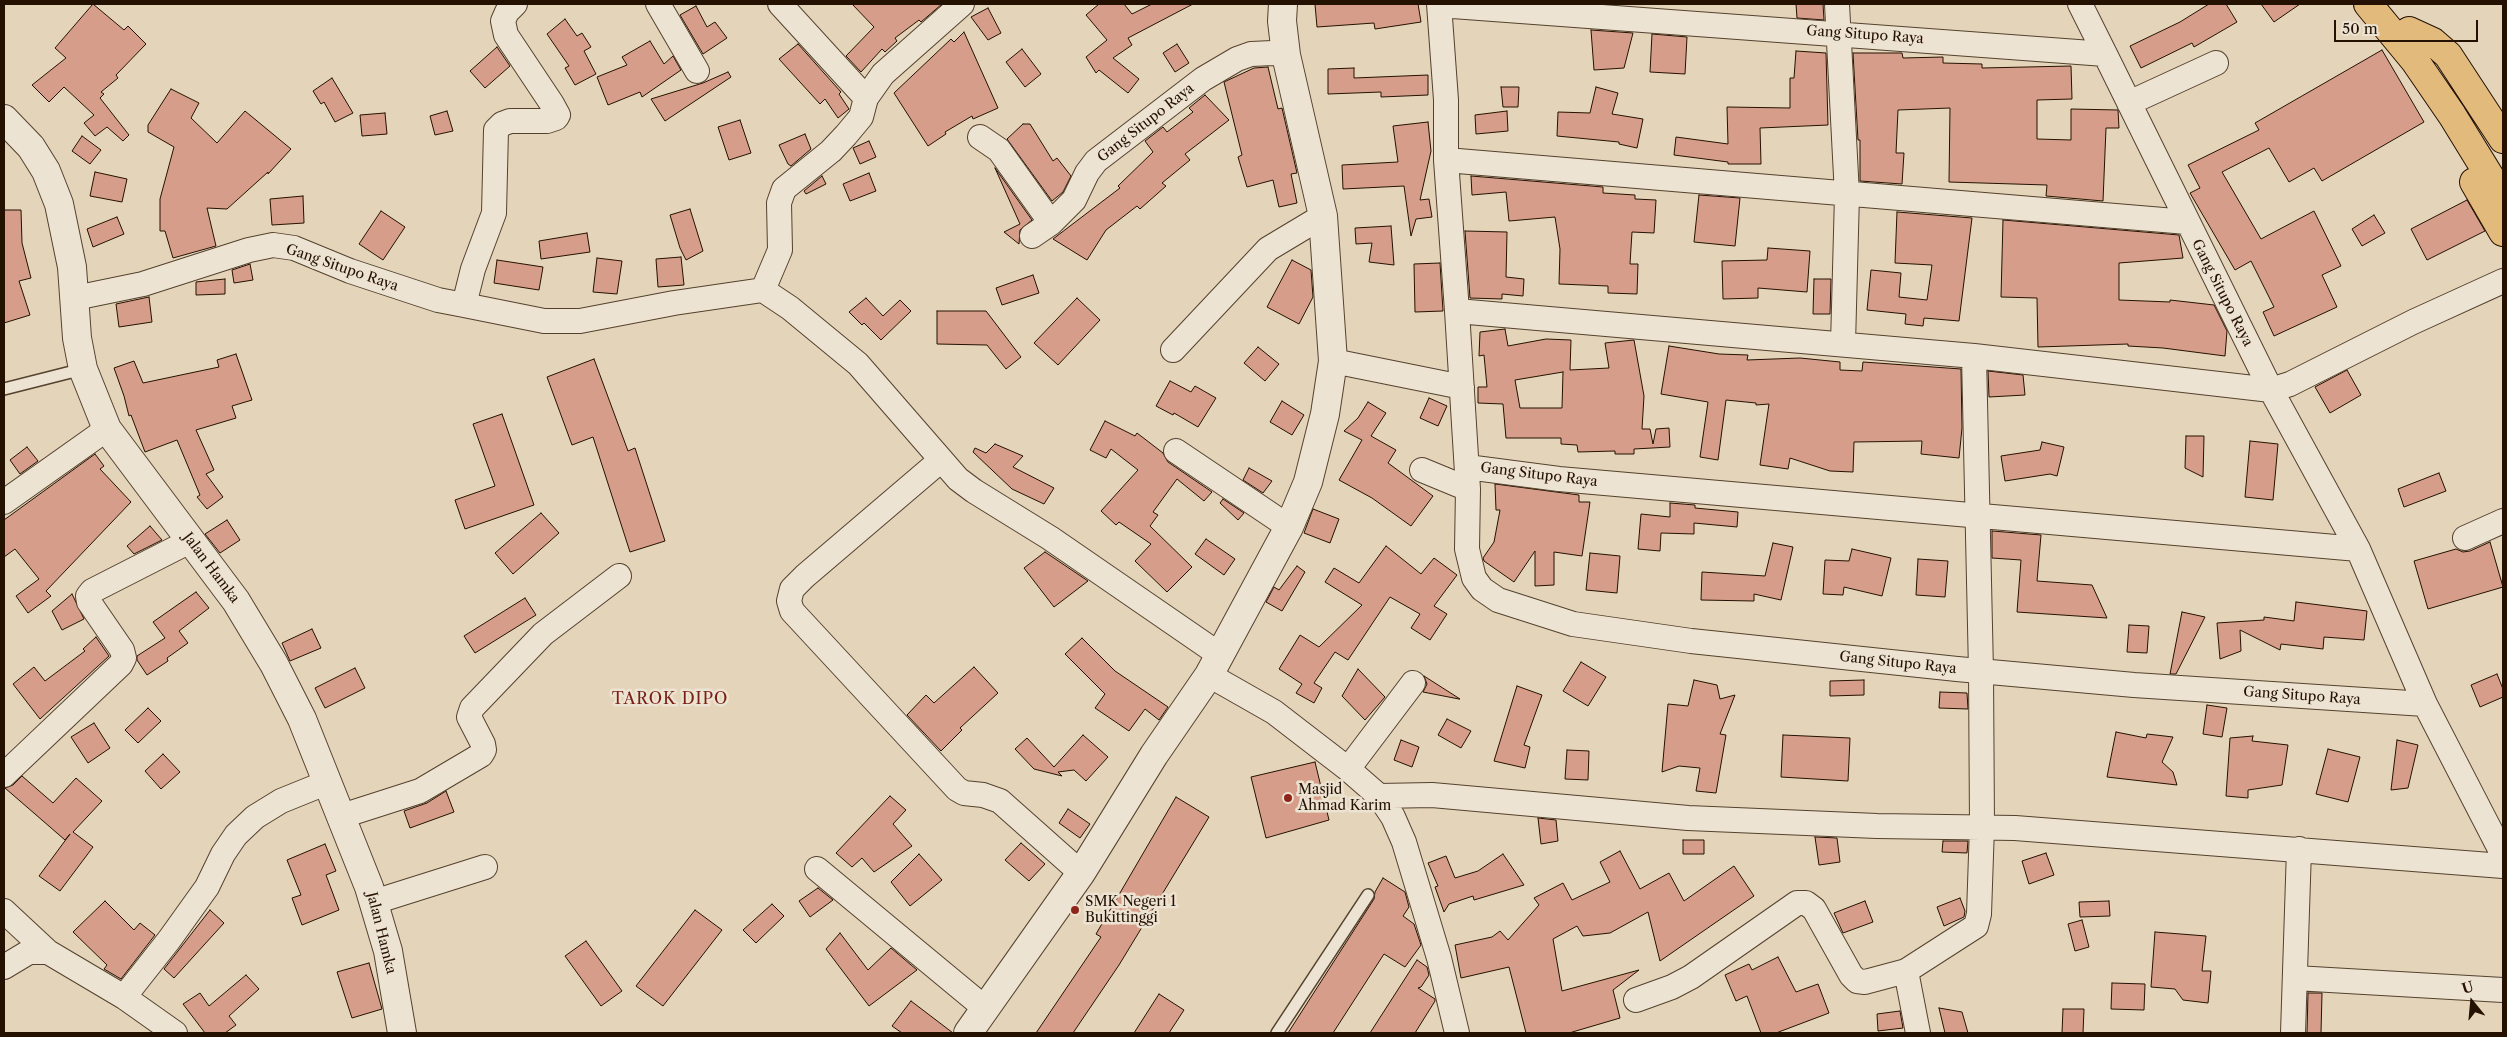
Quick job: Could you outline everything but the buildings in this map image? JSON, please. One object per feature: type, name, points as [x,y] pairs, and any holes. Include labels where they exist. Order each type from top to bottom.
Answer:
[{"type":"highway","points":[[2368,4],[2404,35],[2433,42],[2448,55],[2503,139]]},
{"type":"highway","points":[[2388,4],[2404,35],[2503,172]]},
{"type":"highway","points":[[2404,35],[2398,52],[2409,80],[2503,232]]},
{"type":"highway","points":[[2458,109],[2503,198]]},
{"type":"street","points":[[464,305],[472,269],[494,213],[496,130],[502,124],[510,121],[547,121],[558,116],[556,109],[506,35],[503,21],[507,12],[515,4]]},
{"type":"street","points":[[658,4],[697,71]]},
{"type":"street","points":[[780,4],[866,98]]},
{"type":"street","points":[[962,4],[882,74],[866,98],[861,117],[846,135],[831,151],[784,189],[779,203],[780,250],[763,290],[790,308],[858,364],[958,479],[1050,538],[1348,769],[1379,796],[1404,842],[1439,958],[1457,1033]]},
{"type":"street","points":[[968,1033],[1081,873],[1154,755],[1214,665],[1289,527],[1308,482],[1325,414],[1333,361],[1323,216],[1286,55],[1282,21],[1283,4]]},
{"type":"street","name":"Gang Situpo Raya","points":[[2425,704],[2134,685],[1691,641],[1573,624],[1498,600],[1482,589],[1474,578],[1467,549],[1468,478],[1446,160],[1446,100],[1439,4],[2105,54],[2271,390],[2358,549],[2425,704],[2503,855]]},
{"type":"street","points":[[1837,4],[1847,195],[1844,344]]},
{"type":"street","points":[[2080,4],[2105,54]]},
{"type":"street","name":"Gang Situpo Raya","points":[[980,137],[999,150],[1042,229],[1074,200],[1087,173],[1096,161],[1203,79],[1237,59],[1251,54],[1273,53],[1286,55]]},
{"type":"street","points":[[2129,103],[2216,63]]},
{"type":"street","name":"Jalan Hamka","points":[[4,119],[31,147],[46,171],[59,204],[67,236],[77,338],[83,369],[107,429],[236,601],[274,664],[302,719],[342,816],[374,902],[388,951],[402,1033]]},
{"type":"street","name":"Gang Situpo Raya","points":[[1446,160],[2187,222]]},
{"type":"street","points":[[1172,350],[1268,249],[1323,216]]},
{"type":"street","name":"Gang Situpo Raya","points":[[74,298],[143,284],[249,250],[272,245],[294,248],[358,274],[438,300],[544,321],[580,321],[674,302],[763,290]]},
{"type":"street","points":[[1457,311],[1974,356],[2271,390],[2290,384],[2413,322],[2503,281]]},
{"type":"street","points":[[1636,1000],[1672,987],[1691,977],[1797,903],[1806,903],[1814,909],[1851,975],[1857,980],[1866,982],[1906,971],[1976,926],[1979,914],[1982,826],[1981,671],[1974,356]]},
{"type":"street","points":[[1333,361],[1462,387]]},
{"type":"street","points":[[4,502],[107,429]]},
{"type":"street","points":[[1176,451],[1289,527]]},
{"type":"street","points":[[942,460],[792,589],[789,601],[792,611],[957,789],[964,793],[983,795],[1000,802],[1081,873]]},
{"type":"street","name":"Gang Situpo Raya","points":[[1422,470],[1468,478],[1560,479],[2358,549]]},
{"type":"street","points":[[2466,538],[2503,521]]},
{"type":"street","points":[[4,775],[121,664],[124,658],[122,650],[89,602],[88,596],[92,591],[190,540]]},
{"type":"street","points":[[342,816],[420,791],[437,783],[481,754],[484,750],[484,744],[469,717],[472,708],[543,634],[619,576]]},
{"type":"street","points":[[1348,769],[1413,683]]},
{"type":"street","points":[[124,997],[170,940],[207,887],[223,854],[236,835],[255,817],[281,801],[328,782]]},
{"type":"street","points":[[1379,796],[1432,794],[1698,818],[1877,826],[1982,826],[2503,866]]},
{"type":"street","points":[[2293,1033],[2299,849]]},
{"type":"street","points":[[374,902],[485,867]]},
{"type":"street","points":[[817,869],[986,1008]]},
{"type":"street","points":[[4,911],[48,952],[124,997],[175,1033]]},
{"type":"street","points":[[4,967],[29,952],[48,952]]},
{"type":"street","points":[[1906,971],[1918,1033]]},
{"type":"street","points":[[2295,978],[2503,990]]},
{"type":"lane","points":[[4,389],[83,369]]},
{"type":"lane","points":[[1277,1033],[1368,895]]},
{"type":"place","name":"Masjid Ahmad Karim","points":[[1288,798]]},
{"type":"place","name":"SMK Negeri 1 Bukittinggi","points":[[1075,910]]},
{"type":"district","name":"TAROK DIPO","points":[[670,699]]}]
